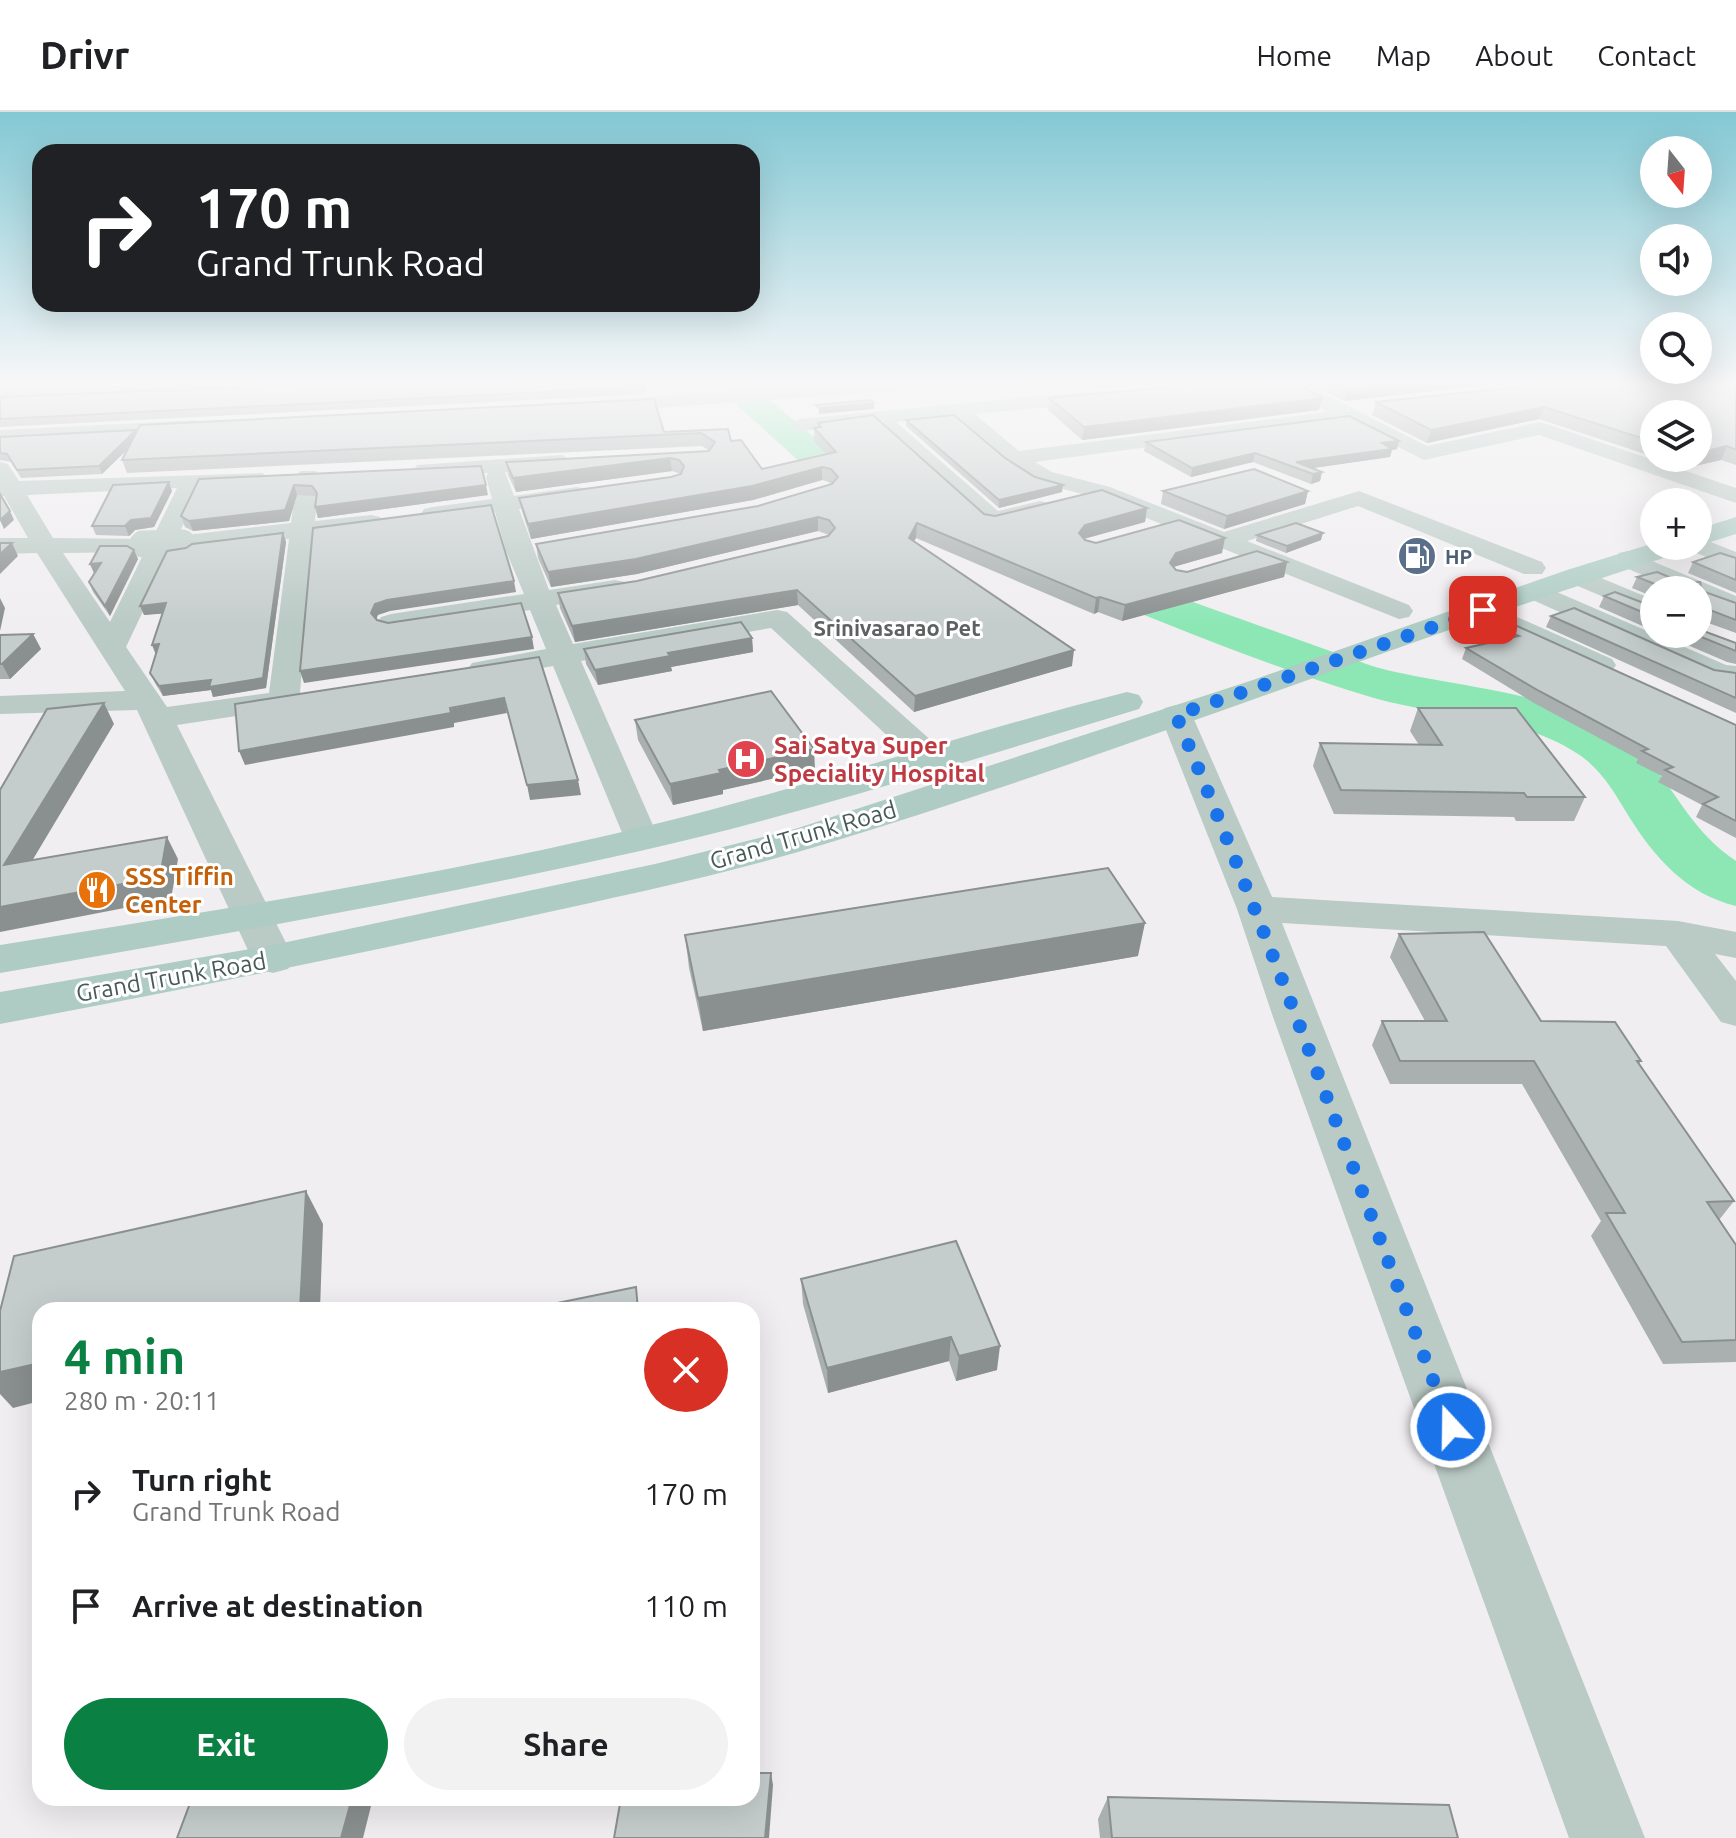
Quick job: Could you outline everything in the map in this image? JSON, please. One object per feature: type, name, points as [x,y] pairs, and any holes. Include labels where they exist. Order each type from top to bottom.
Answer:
[{"type":"main road","name":"Grand Trunk Road","points":[[1712,527],[1735,515]]},
{"type":"main road","name":"Grand Trunk Road","points":[[0,959],[253,918],[641,839],[806,797],[931,758],[1246,678],[1348,658],[1483,610],[1534,580],[1640,535]]},
{"type":"main road","name":"Grand Trunk Road","points":[[0,1008],[273,959],[655,876],[809,837],[1176,715],[1317,641],[1399,611],[1534,580],[1577,576],[1640,555]]},
{"type":"street","points":[[402,471],[549,464]]},
{"type":"street","points":[[930,464],[993,520],[1102,492]]},
{"type":"street","points":[[1023,464],[1044,477],[1102,492],[1399,611]]},
{"type":"street","points":[[1620,464],[1735,515]]},
{"type":"street","points":[[495,467],[519,551],[641,839]]},
{"type":"street","points":[[4,482],[192,481],[316,475],[301,531],[284,700]]},
{"type":"street","points":[[112,647],[192,481]]},
{"type":"street","points":[[4,482],[152,709],[273,959]]},
{"type":"street","points":[[0,546],[182,543],[301,531],[607,490]]},
{"type":"street","points":[[1127,502],[1169,492]]},
{"type":"street","points":[[1309,494],[1337,505]]},
{"type":"street","points":[[1222,541],[1359,498],[1534,580],[1720,673],[1736,675]]},
{"type":"street","points":[[1136,535],[1180,522]]},
{"type":"street","points":[[519,551],[550,546]]},
{"type":"street","points":[[1712,547],[1736,561]]},
{"type":"street","points":[[1211,567],[1253,554]]},
{"type":"street","points":[[1628,559],[1736,606]]},
{"type":"street","points":[[1577,576],[1640,604]]},
{"type":"street","points":[[391,623],[638,585]]},
{"type":"street","points":[[1483,610],[1625,676]]},
{"type":"street","points":[[454,673],[777,618],[931,758]]},
{"type":"street","points":[[0,705],[152,709],[315,695]]},
{"type":"street","points":[[1176,715],[1257,909],[1300,1032],[1607,1838]]},
{"type":"street","points":[[1257,909],[1678,934],[1736,945]]},
{"type":"street","points":[[1678,934],[1736,1011]]},
{"type":"building","points":[[13,464],[102,464],[99,466],[17,470]]},
{"type":"building","points":[[507,464],[626,464],[513,478]]},
{"type":"building","points":[[682,464],[758,464],[762,469],[786,464],[927,464],[984,514],[995,516],[1102,490],[1147,508],[1085,525],[1079,533],[1085,540],[1096,543],[1179,520],[1225,538],[1176,553],[1170,563],[1176,570],[1187,572],[1257,551],[1287,562],[1125,605],[1096,598],[917,523],[909,538],[1074,650],[915,696],[797,590],[572,626],[558,593],[637,581],[828,536],[835,528],[829,520],[818,517],[636,559],[548,572],[536,544],[758,506],[832,484],[838,477],[831,469],[822,467],[752,486],[528,524],[519,498],[671,477],[681,474]]},
{"type":"building","points":[[957,464],[1014,464],[1035,477],[1063,485],[999,500]]},
{"type":"building","points":[[1184,464],[1211,464],[1192,468]]},
{"type":"building","points":[[1284,464],[1300,464],[1322,472],[1313,474]]},
{"type":"building","points":[[481,466],[486,485],[315,507],[317,493],[312,486],[294,485],[285,510],[189,521],[181,516],[199,479]]},
{"type":"building","points":[[1254,469],[1308,491],[1227,516],[1163,491]]},
{"type":"building","points":[[169,482],[151,518],[131,520],[125,526],[92,526],[113,485]]},
{"type":"building","points":[[0,494],[10,511],[0,520]]},
{"type":"building","points":[[491,505],[514,581],[387,600],[375,604],[371,613],[377,620],[388,623],[521,603],[532,637],[300,671],[313,528]]},
{"type":"building","points":[[1296,523],[1323,533],[1287,546],[1257,535]]},
{"type":"building","points":[[283,533],[263,678],[209,687],[211,680],[159,686],[150,673],[159,644],[152,645],[166,603],[140,606],[167,551],[192,544]]},
{"type":"building","points":[[0,543],[12,543],[0,554]]},
{"type":"building","points":[[100,546],[127,546],[134,550],[105,606],[89,582],[101,563],[90,564]]},
{"type":"building","points":[[1720,553],[1736,558],[1736,580],[1693,562],[1712,560],[1712,556]]},
{"type":"building","points":[[1657,572],[1667,576],[1641,576]]},
{"type":"building","points":[[1615,592],[1640,602],[1640,611],[1604,596]]},
{"type":"building","points":[[1712,595],[1736,603],[1736,620],[1712,611]]},
{"type":"building","points":[[1574,608],[1640,637],[1640,648],[1664,648],[1714,670],[1736,673],[1736,698],[1551,616]]},
{"type":"building","points":[[741,622],[752,638],[595,670],[584,649]]},
{"type":"building","points":[[1517,626],[1736,725],[1736,821],[1703,804],[1718,797],[1665,770],[1673,767],[1642,751],[1648,749],[1466,648],[1519,636],[1506,630]]},
{"type":"building","points":[[33,634],[2,664],[0,664],[0,635]]},
{"type":"building","points":[[1712,634],[1736,643],[1736,651],[1712,641]]},
{"type":"building","points":[[539,657],[578,780],[527,785],[504,698],[450,708],[451,713],[239,751],[235,704]]},
{"type":"building","points":[[771,691],[814,749],[670,784],[635,720]]},
{"type":"building","points":[[104,703],[4,865],[167,837],[160,877],[0,907],[0,790],[47,709]]},
{"type":"building","points":[[1418,708],[1516,708],[1585,797],[1341,790],[1320,743],[1442,745]]},
{"type":"building","points":[[1108,868],[1145,923],[698,998],[685,935]]},
{"type":"building","points":[[1484,932],[1541,1021],[1615,1022],[1641,1061],[1637,1061],[1734,1201],[1707,1202],[1736,1245],[1736,1340],[1682,1342],[1606,1213],[1625,1213],[1534,1061],[1400,1061],[1382,1021],[1447,1021],[1399,934]]},
{"type":"building","points":[[306,1191],[300,1302],[32,1302],[32,1365],[0,1372],[0,1311],[14,1256]]},
{"type":"building","points":[[956,1241],[1000,1346],[959,1356],[951,1337],[827,1368],[801,1279]]},
{"type":"building","points":[[636,1287],[637,1302],[562,1302]]},
{"type":"building","points":[[760,1773],[771,1773],[765,1838],[614,1838],[620,1806],[760,1806]]},
{"type":"building","points":[[1108,1797],[1449,1805],[1458,1838],[1112,1838]]},
{"type":"building","points":[[189,1806],[350,1806],[341,1838],[177,1838]]},
{"type":"waterway","points":[[824,464],[895,508]]},
{"type":"waterway","points":[[1081,575],[1355,676],[1420,694],[1527,714],[1577,731],[1599,744],[1623,766],[1684,850],[1705,868],[1736,887]]},
{"type":"place","name":"HP","points":[[1417,556]]},
{"type":"place","name":"Sai Satya Super Speciality Hospital","points":[[746,759]]},
{"type":"place","name":"SSS Tiffin Center","points":[[97,890]]},
{"type":"district","name":"Srinivasarao Pet","points":[[897,627]]},
{"type":"route","points":[[1451,1427],[1257,909],[1176,715],[1483,610]]}]
